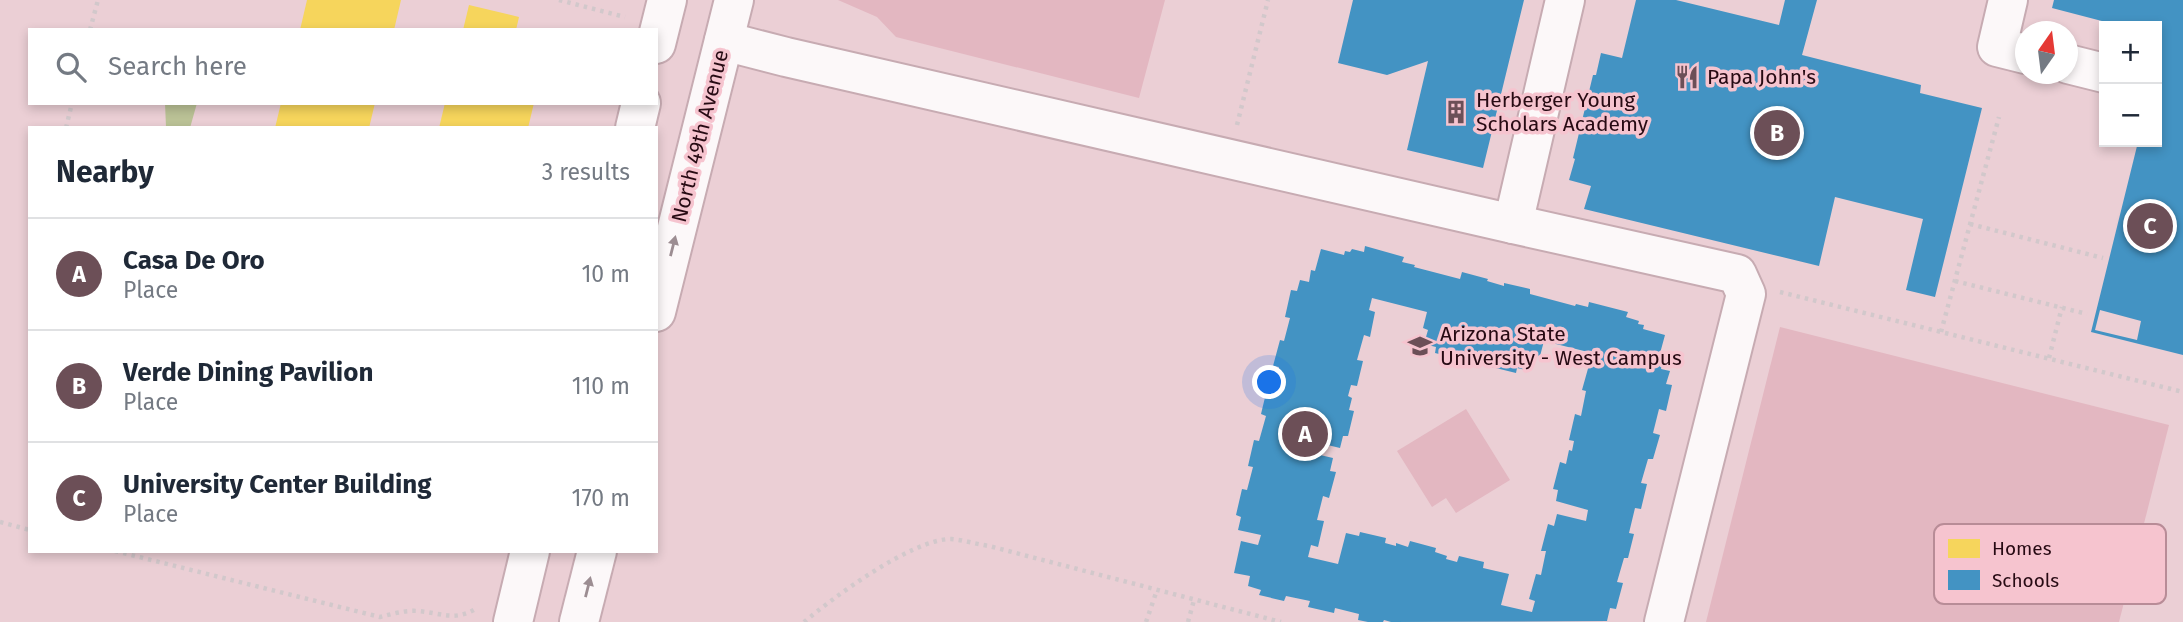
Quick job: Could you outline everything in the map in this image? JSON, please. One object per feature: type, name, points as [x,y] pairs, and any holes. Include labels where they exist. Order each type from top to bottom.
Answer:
[{"type":"street","points":[[658,36],[667,0]]},
{"type":"street","name":"North 49th Avenue","points":[[658,304],[734,0]]},
{"type":"street","points":[[1513,224],[1565,0]]},
{"type":"street","points":[[2008,0],[1997,47],[2015,52]]},
{"type":"street","points":[[724,41],[1737,274],[1746,294],[1664,622]]},
{"type":"street","points":[[2078,67],[2099,73]]},
{"type":"street","points":[[636,126],[641,105]]},
{"type":"street","points":[[496,614],[529,553]]},
{"type":"street","points":[[579,622],[596,553]]},
{"type":"path","points":[[91,28],[98,0]]},
{"type":"path","points":[[559,0],[613,14]]},
{"type":"path","points":[[1229,159],[1268,0]]},
{"type":"path","points":[[66,126],[72,105]]},
{"type":"path","points":[[1941,332],[1999,117]]},
{"type":"path","points":[[1970,224],[2103,258]]},
{"type":"path","points":[[1955,281],[2087,314]]},
{"type":"path","points":[[1741,282],[2183,392]]},
{"type":"path","points":[[2049,358],[2062,307]]},
{"type":"path","points":[[0,522],[28,529]]},
{"type":"path","points":[[804,622],[860,581],[911,549],[949,539],[989,546],[1281,622]]},
{"type":"path","points":[[123,553],[380,617],[403,611],[452,617],[496,614]]},
{"type":"path","points":[[1146,622],[1157,590]]},
{"type":"path","points":[[1188,622],[1194,600]]},
{"type":"shaded area","points":[[838,0],[1165,0],[1139,98],[896,37],[877,17]]},
{"type":"shaded area","points":[[165,105],[196,105],[191,126],[166,126]]},
{"type":"shaded area","points":[[1780,327],[2169,425],[2144,524],[1934,524],[1934,604],[2124,604],[2119,622],[1706,622]]},
{"type":"shaded area","points":[[1466,409],[1510,480],[1456,513],[1446,498],[1432,507],[1397,451]]},
{"type":"building: Homes","points":[[307,0],[401,0],[394,28],[300,28]]},
{"type":"building: Homes","points":[[469,5],[519,17],[516,28],[463,28]]},
{"type":"building: Homes","points":[[281,105],[375,105],[369,126],[275,126]]},
{"type":"building: Homes","points":[[445,105],[534,105],[528,126],[439,126]]},
{"type":"building: Schools","name":"Herberger Young Scholars Academy","points":[[1353,0],[1524,0],[1483,168],[1407,150],[1428,61],[1387,75],[1338,63]]},
{"type":"building: Schools","points":[[1636,0],[1676,0],[1779,25],[1785,0],[1817,0],[1802,55],[1921,85],[1920,93],[1982,108],[1935,297],[1906,290],[1923,219],[1835,197],[1819,266],[1584,209],[1591,186],[1569,180],[1593,75],[1596,75],[1601,53],[1622,58]]},
{"type":"building: Schools","points":[[2054,0],[2183,0],[2183,355],[2091,332],[2137,147],[2162,147],[2162,21],[2102,21],[2052,8]],"holes":[[[2100,310],[2141,321],[2137,340],[2095,330]]]},
{"type":"building: Schools","points":[[1365,246],[1404,257],[1402,262],[1415,265],[1414,267],[1460,279],[1462,272],[1504,286],[1504,283],[1530,289],[1530,294],[1575,306],[1588,307],[1589,302],[1628,312],[1626,317],[1639,321],[1638,324],[1644,325],[1643,329],[1665,335],[1659,357],[1664,358],[1661,369],[1670,371],[1666,384],[1672,385],[1666,411],[1659,409],[1653,433],[1660,435],[1653,459],[1648,459],[1641,483],[1647,484],[1641,509],[1635,508],[1629,533],[1634,534],[1628,558],[1624,558],[1617,582],[1623,583],[1616,609],[1610,608],[1607,621],[1368,622],[1358,620],[1359,614],[1335,608],[1334,613],[1308,607],[1310,601],[1286,596],[1284,601],[1259,595],[1261,590],[1248,586],[1250,576],[1234,573],[1241,541],[1258,545],[1261,535],[1238,530],[1241,517],[1236,515],[1242,489],[1247,490],[1253,467],[1248,466],[1254,440],[1259,441],[1266,416],[1261,414],[1267,389],[1272,391],[1279,367],[1273,366],[1290,318],[1285,317],[1291,290],[1297,291],[1300,280],[1309,282],[1311,270],[1315,271],[1321,249],[1344,255],[1345,251],[1350,252],[1352,249],[1364,252]],"holes":[[[1372,298],[1427,312],[1423,328],[1428,330],[1424,344],[1436,347],[1435,353],[1516,373],[1517,368],[1530,371],[1534,354],[1540,356],[1544,341],[1596,354],[1593,366],[1589,365],[1582,390],[1586,391],[1581,416],[1575,414],[1569,440],[1574,441],[1572,451],[1569,450],[1566,464],[1560,462],[1553,489],[1558,490],[1556,501],[1588,510],[1586,521],[1557,514],[1554,526],[1548,524],[1541,551],[1546,551],[1541,575],[1536,574],[1529,599],[1535,601],[1532,612],[1501,605],[1509,574],[1483,568],[1484,562],[1459,556],[1457,562],[1446,559],[1447,556],[1435,552],[1436,548],[1410,541],[1408,547],[1396,543],[1396,546],[1385,543],[1386,538],[1360,532],[1359,536],[1346,533],[1338,564],[1308,557],[1311,545],[1318,547],[1324,521],[1317,520],[1323,496],[1329,498],[1336,472],[1330,471],[1333,458],[1303,451],[1307,440],[1340,448],[1343,436],[1348,436],[1354,411],[1349,410],[1352,398],[1348,396],[1351,385],[1357,386],[1363,361],[1357,360],[1364,335],[1370,337],[1375,312],[1369,310]]]},
{"type":"place","name":"Papa John's","points":[[1687,77]]},
{"type":"place","name":"Herberger Young Scholars Academy","points":[[1456,112]]},
{"type":"place","name":"Verde Dining Pavilion","points":[[1777,133]]},
{"type":"place","name":"University Center Building","points":[[2150,226]]},
{"type":"place","name":"Arizona State University - West Campus","points":[[1420,346]]},
{"type":"place","name":"Casa De Oro","points":[[1305,434]]}]
